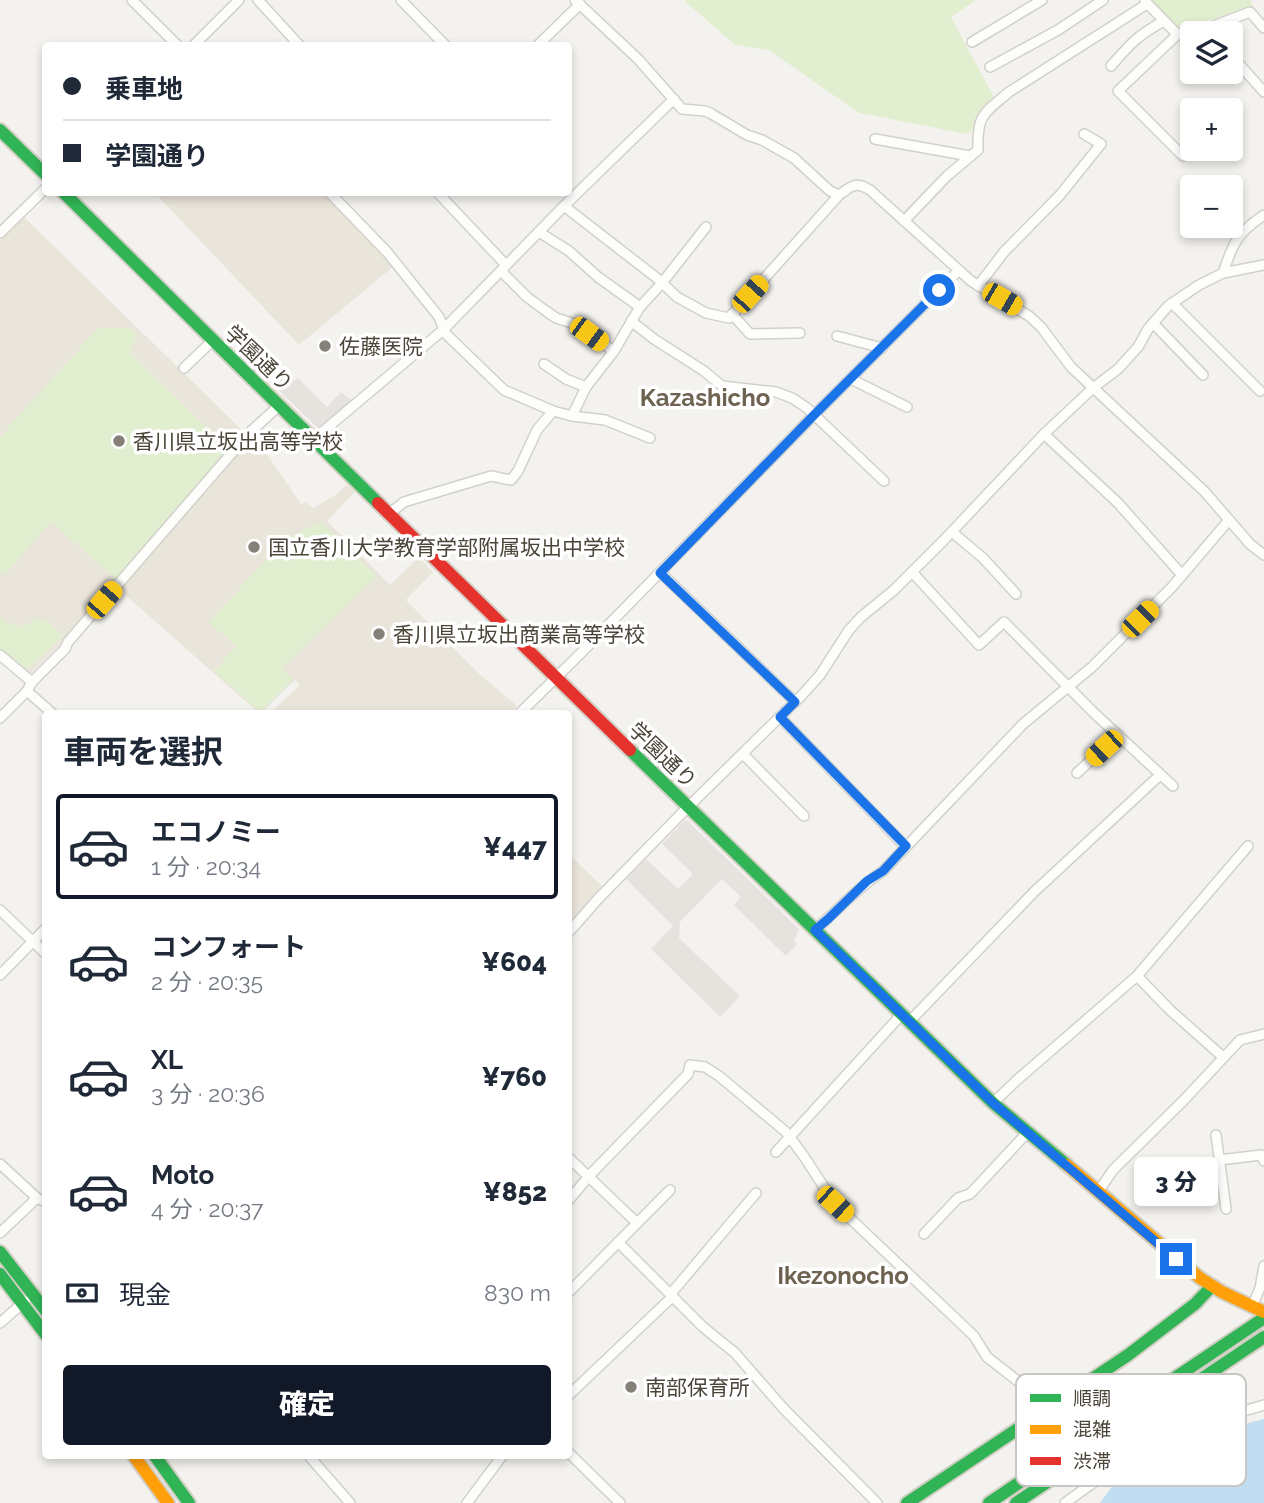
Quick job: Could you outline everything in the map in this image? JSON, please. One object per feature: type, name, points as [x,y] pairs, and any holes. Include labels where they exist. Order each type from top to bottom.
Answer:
[{"type":"main road","points":[[0,130],[42,171]]},
{"type":"main road","name":"学園通り","points":[[67,196],[993,1103],[1176,1259],[1212,1286],[1258,1310]]},
{"type":"main road","points":[[0,1252],[42,1306]]},
{"type":"main road","points":[[0,1274],[42,1330]]},
{"type":"main road","points":[[1100,1374],[1195,1304],[1212,1286]]},
{"type":"main road","points":[[1182,1374],[1264,1318]]},
{"type":"main road","points":[[1209,1374],[1264,1337]]},
{"type":"main road","points":[[907,1503],[1016,1430]]},
{"type":"main road","points":[[136,1459],[168,1503]]},
{"type":"main road","points":[[157,1459],[189,1503]]},
{"type":"main road","points":[[981,1503],[1016,1481]]},
{"type":"main road","points":[[989,1503],[1016,1485]]},
{"type":"main road","points":[[1016,1503],[1041,1486]]},
{"type":"main road","points":[[1024,1503],[1044,1486]]},
{"type":"street","points":[[132,0],[174,42]]},
{"type":"street","points":[[197,42],[239,0]]},
{"type":"street","points":[[258,0],[296,42]]},
{"type":"street","points":[[401,0],[442,42]]},
{"type":"street","points":[[972,42],[1042,0]]},
{"type":"street","points":[[989,67],[1058,30],[1103,0]]},
{"type":"street","points":[[541,42],[578,2],[638,59],[684,110],[710,113],[787,154],[839,195]]},
{"type":"street","points":[[904,221],[947,176],[978,150],[977,129],[982,117],[995,104],[1145,2],[1178,34],[1118,91],[1180,152]]},
{"type":"street","points":[[1231,21],[1250,12],[1264,27]]},
{"type":"street","points":[[1111,66],[1137,37],[1164,20]]},
{"type":"street","points":[[1243,69],[1264,92]]},
{"type":"street","points":[[314,439],[443,330],[564,206],[674,99]]},
{"type":"street","points":[[978,286],[1004,252],[1060,195],[1101,144],[1084,134]]},
{"type":"street","points":[[875,139],[970,156]]},
{"type":"street","points":[[564,206],[677,297],[706,313],[729,318],[839,195],[850,186],[862,186],[870,190],[958,271],[1029,316],[1046,334],[1062,358],[1203,491],[1250,544],[1264,555]]},
{"type":"street","points":[[0,233],[42,192]]},
{"type":"street","points":[[332,196],[387,252],[439,317],[443,330],[454,343],[504,390],[553,411],[606,420],[650,438]]},
{"type":"street","points":[[441,196],[527,297],[614,351]]},
{"type":"street","points":[[1223,273],[1233,243],[1247,226],[1264,215]]},
{"type":"street","points":[[572,416],[586,387],[614,351],[640,307],[706,227]]},
{"type":"street","points":[[539,232],[569,251],[598,277],[640,307]]},
{"type":"street","points":[[572,929],[688,807],[795,702],[820,675],[849,630],[861,617],[952,532],[1044,434],[1093,388],[1118,369],[1172,303],[1223,273],[1264,265]]},
{"type":"street","points":[[523,710],[958,271]]},
{"type":"street","points":[[1172,303],[1260,391]]},
{"type":"street","points":[[732,314],[750,334],[800,333]]},
{"type":"street","points":[[631,321],[722,386],[776,392],[792,398],[815,414],[884,481]]},
{"type":"street","points":[[1153,323],[1203,376]]},
{"type":"street","points":[[837,336],[881,348]]},
{"type":"street","points":[[184,368],[213,340]]},
{"type":"street","points":[[544,363],[566,379],[586,387]]},
{"type":"street","points":[[851,379],[906,407]]},
{"type":"street","points":[[0,718],[65,649],[68,642],[250,432],[280,405]]},
{"type":"street","points":[[390,513],[404,502],[491,477],[511,480],[537,430],[553,411]]},
{"type":"street","points":[[1044,434],[1118,503],[1182,575]]},
{"type":"street","points":[[815,930],[867,881],[883,871],[1023,724],[1092,667],[1182,575],[1229,520]]},
{"type":"street","points":[[952,532],[983,558],[1017,594]]},
{"type":"street","points":[[912,572],[979,645],[1004,622],[1173,786]]},
{"type":"street","points":[[660,573],[795,702]]},
{"type":"street","points":[[0,656],[50,710]]},
{"type":"street","points":[[780,717],[906,846]]},
{"type":"street","points":[[1077,773],[1118,735]]},
{"type":"street","points":[[743,754],[804,816]]},
{"type":"street","points":[[776,1152],[905,1018],[1034,892],[1160,775]]},
{"type":"street","points":[[993,1103],[1137,975],[1248,846]]},
{"type":"street","points":[[0,910],[42,951]]},
{"type":"street","points":[[0,975],[42,932]]},
{"type":"street","points":[[1137,975],[1170,1010],[1223,1057]]},
{"type":"street","points":[[1098,1192],[1113,1170],[1240,1040],[1264,1034]]},
{"type":"street","points":[[572,1196],[688,1074],[690,1065],[705,1067],[786,1132],[835,1204],[974,1336],[987,1357],[1016,1380]]},
{"type":"street","points":[[924,1234],[958,1198],[970,1194],[1027,1133]]},
{"type":"street","points":[[1216,1135],[1226,1209]]},
{"type":"street","points":[[1219,1160],[1261,1155],[1264,1161]]},
{"type":"street","points":[[572,1161],[636,1223]]},
{"type":"street","points":[[0,1164],[41,1200],[0,1233]]},
{"type":"street","points":[[572,1289],[670,1190]]},
{"type":"street","points":[[572,1392],[670,1299],[674,1290],[756,1193]]},
{"type":"street","points":[[618,1241],[703,1327],[735,1353],[783,1408],[877,1503]]},
{"type":"street","points":[[1258,1310],[1264,1266]]},
{"type":"street","points":[[0,1323],[32,1294]]},
{"type":"street","points":[[1246,1410],[1264,1405]]},
{"type":"street","points":[[572,1456],[620,1503]]},
{"type":"street","points":[[312,1459],[350,1503]]},
{"type":"street","points":[[467,1503],[500,1459]]},
{"type":"street","points":[[1065,1503],[1089,1486]]},
{"type":"shaded area","points":[[158,196],[329,196],[395,265],[299,345]]},
{"type":"shaded area","name":"香川県立坂出高等学校","points":[[24,217],[245,433],[73,632],[29,675],[0,652],[0,240]]},
{"type":"shaded area","points":[[278,364],[294,381],[298,378],[327,407],[341,392],[352,401],[318,428],[264,376]]},
{"type":"shaded area","name":"国立香川大学教育学部附属坂出中学校","points":[[253,434],[301,504],[305,502],[313,508],[347,485],[355,492],[327,521],[390,585],[419,557],[433,572],[406,600],[476,671],[517,706],[512,710],[273,710],[300,685],[295,680],[264,710],[255,710],[121,591]]},
{"type":"shaded area","points":[[686,819],[799,929],[794,941],[797,944],[786,956],[734,905],[741,897],[722,879],[680,922],[679,938],[740,996],[720,1017],[651,949],[673,926],[626,879],[646,859],[678,889],[693,874],[662,844]]},
{"type":"shaded area","points":[[572,857],[603,887],[572,922]]},
{"type":"green space","points":[[685,0],[976,0],[951,17],[998,105],[968,134],[859,113],[769,50],[735,45]]},
{"type":"green space","points":[[1151,0],[1251,0],[1253,7],[1206,21],[1180,21],[1179,29]]},
{"type":"green space","points":[[98,328],[130,328],[137,335],[130,353],[230,450],[118,581],[54,524],[48,524],[5,575],[0,573],[0,435]]},
{"type":"green space","points":[[321,522],[377,576],[282,668],[293,679],[262,710],[258,710],[214,671],[236,646],[209,622],[284,540]]},
{"type":"green space","points":[[0,617],[9,624],[26,626],[37,618],[47,621],[63,636],[26,671],[0,648]]},
{"type":"water","points":[[1264,1419],[1264,1503],[1100,1503],[1112,1486],[1246,1486],[1246,1424]]},
{"type":"traffic: fast","points":[[0,130],[42,171]]},
{"type":"traffic: fast","points":[[67,196],[378,503]]},
{"type":"traffic: fast","points":[[630,750],[993,1103],[1067,1165]]},
{"type":"traffic: fast","points":[[0,1252],[42,1306]]},
{"type":"traffic: fast","points":[[0,1274],[42,1330]]},
{"type":"traffic: fast","points":[[1100,1374],[1195,1304],[1212,1286]]},
{"type":"traffic: fast","points":[[1181,1374],[1264,1318]]},
{"type":"traffic: fast","points":[[1209,1374],[1264,1337]]},
{"type":"traffic: fast","points":[[907,1503],[1016,1430]]},
{"type":"traffic: fast","points":[[157,1459],[189,1503]]},
{"type":"traffic: fast","points":[[989,1503],[1016,1485]]},
{"type":"traffic: fast","points":[[1016,1503],[1041,1486]]},
{"type":"traffic: slow","points":[[1067,1165],[1200,1278],[1264,1312]]},
{"type":"traffic: slow","points":[[136,1459],[168,1503]]},
{"type":"traffic: jam","points":[[378,503],[630,750]]},
{"type":"place","name":"佐藤医院","points":[[325,346]]},
{"type":"place","name":"香川県立坂出高等学校","points":[[119,441]]},
{"type":"place","name":"国立香川大学教育学部附属坂出中学校","points":[[254,547]]},
{"type":"place","name":"香川県立坂出商業高等学校","points":[[379,634]]},
{"type":"place","name":"南部保育所","points":[[631,1387]]},
{"type":"district","name":"Kazashicho","points":[[705,397]]},
{"type":"district","name":"Ikezonocho","points":[[843,1275]]},
{"type":"route","points":[[939,290],[660,573],[795,702],[780,717],[906,846],[883,871],[867,881],[815,930],[993,1103],[1176,1259]]}]
